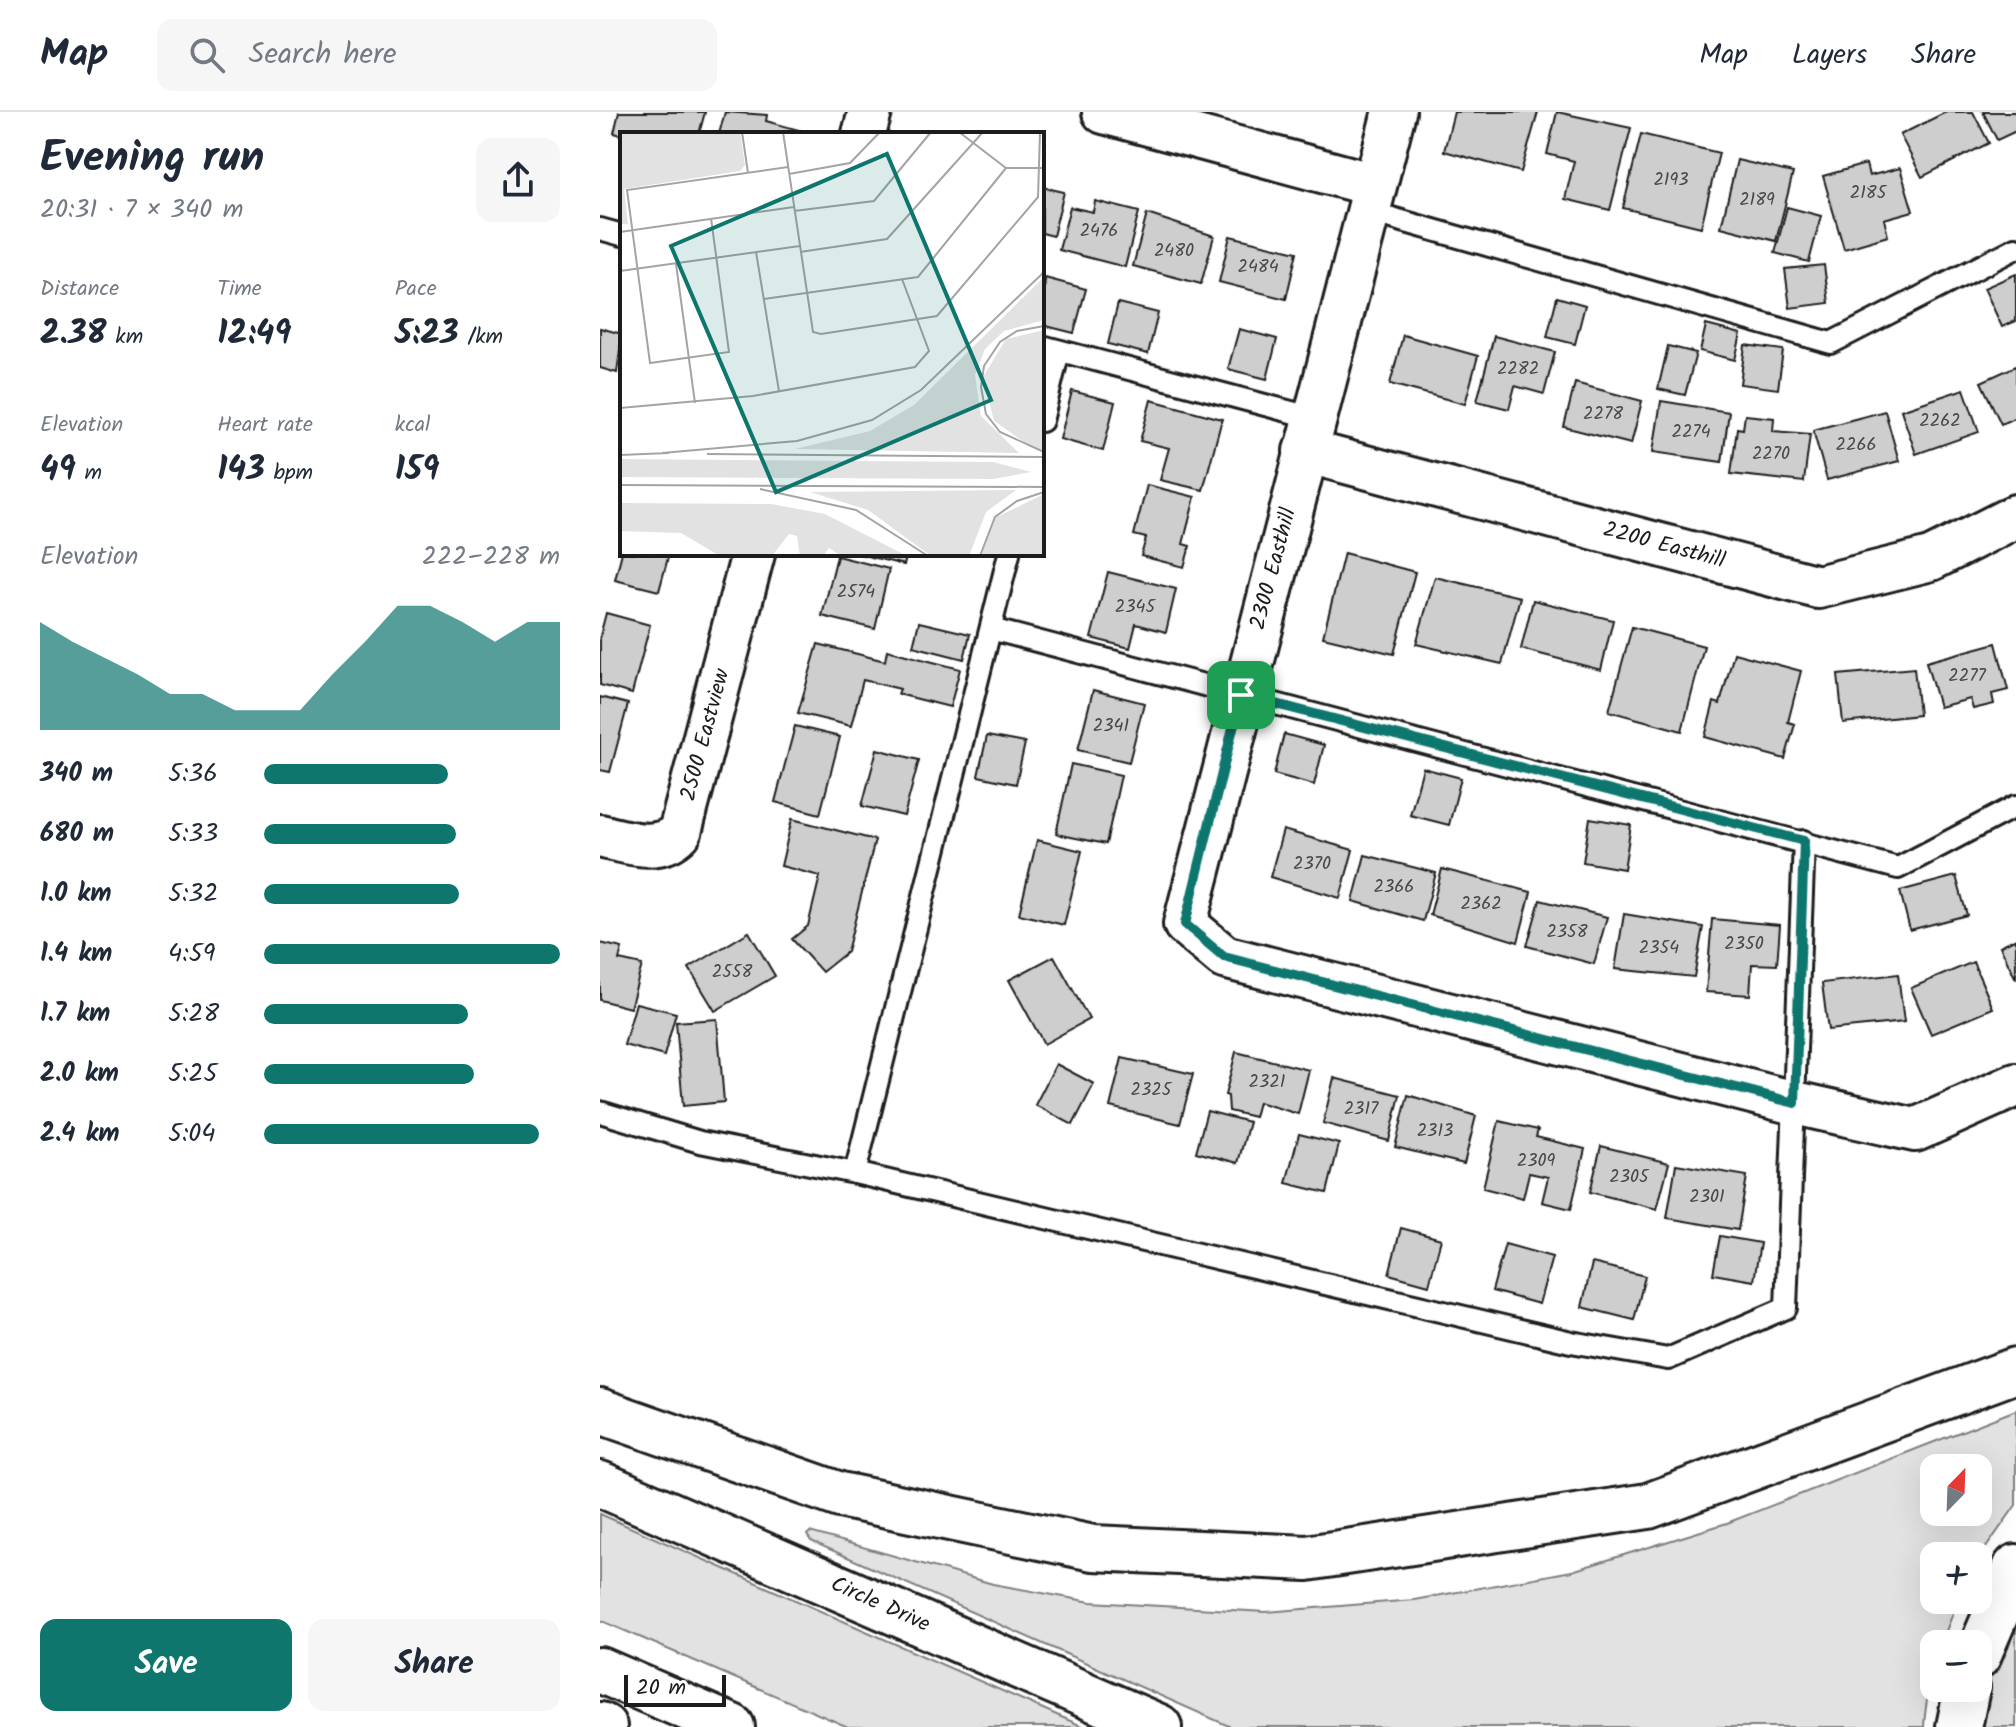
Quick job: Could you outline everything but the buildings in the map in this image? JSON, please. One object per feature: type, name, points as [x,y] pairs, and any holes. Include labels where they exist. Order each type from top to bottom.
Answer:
[{"type":"highway","points":[[600,1411],[840,1495],[1093,1548],[1307,1558],[1648,1506],[2016,1370]]},
{"type":"highway","name":"Circle Drive","points":[[600,1484],[1159,1727]]},
{"type":"highway","points":[[1989,1630],[2016,1567]]},
{"type":"highway","points":[[600,1670],[732,1727]]},
{"type":"highway","points":[[1959,1727],[1964,1702]]},
{"type":"street","points":[[865,132],[870,112]]},
{"type":"street","points":[[1104,112],[1371,198]]},
{"type":"street","name":"2300 Easthill","points":[[1394,112],[1241,695],[1185,924],[1224,957],[1795,1103],[1915,1130],[2016,1085]]},
{"type":"street","name":"2200 Easthill","points":[[1309,434],[1818,587],[1931,559],[2016,516]]},
{"type":"street","name":"2500 Eastview","points":[[600,836],[655,846],[671,842],[680,832],[752,556]]},
{"type":"lane","points":[[1371,198],[1831,343],[2016,248]]},
{"type":"lane","points":[[600,229],[620,234]]},
{"type":"lane","points":[[1044,403],[1050,348],[1309,434]]},
{"type":"lane","points":[[855,1173],[1009,556]]},
{"type":"lane","points":[[991,629],[1898,868],[2016,806]]},
{"type":"lane","points":[[600,1112],[700,1142],[855,1173],[1571,1342],[1668,1359],[1786,1308],[1804,841]]},
{"type":"shaded area","points":[[2016,1410],[2016,1505],[1990,1542],[1920,1542],[1920,1614],[1953,1614],[1946,1630],[1920,1630],[1920,1702],[1927,1702],[1924,1727],[1231,1727],[811,1541],[807,1535],[810,1532],[993,1584],[1091,1602],[1266,1612],[1414,1600],[1572,1571],[1727,1523]]},
{"type":"shaded area","points":[[600,1514],[1084,1727],[848,1727],[600,1620]]},
{"type":"shaded area","points":[[2016,1595],[2016,1727],[1972,1727],[1978,1702],[1992,1702],[1992,1650]]},
{"type":"route","points":[[1241,695],[1804,841],[1795,1103],[1224,957],[1185,924],[1241,695]]}]
